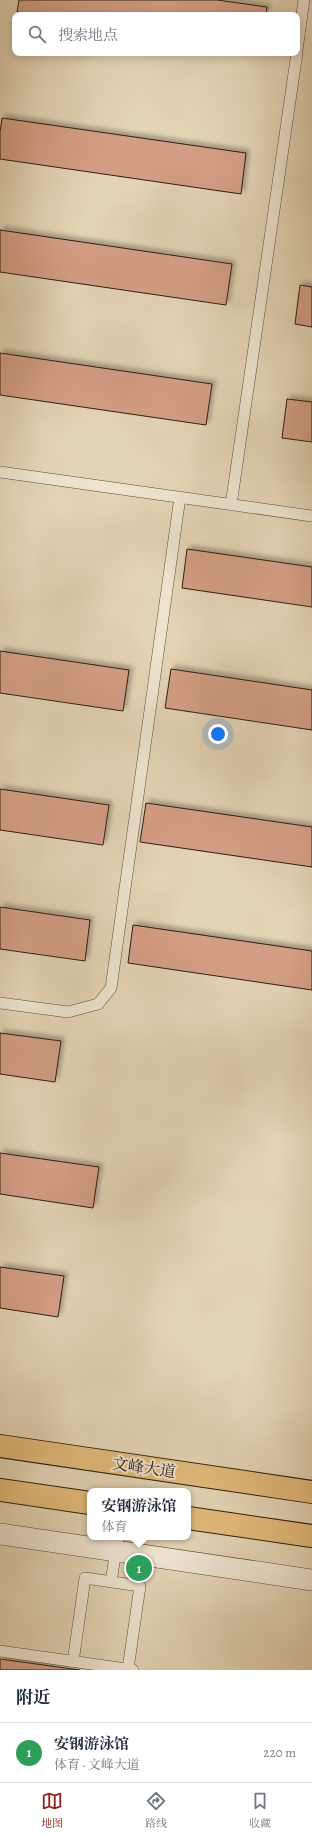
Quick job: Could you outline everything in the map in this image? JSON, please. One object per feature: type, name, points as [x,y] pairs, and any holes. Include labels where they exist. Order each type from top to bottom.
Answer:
[{"type":"main road","name":"文峰大道","points":[[0,1446],[312,1492]]},
{"type":"main road","points":[[0,1490],[87,1503]]},
{"type":"main road","points":[[191,1518],[312,1536]]},
{"type":"street","points":[[0,1534],[117,1544],[312,1580]]},
{"type":"lane","points":[[300,30],[304,0]]},
{"type":"lane","points":[[231,504],[296,56]]},
{"type":"lane","points":[[0,472],[312,516]]},
{"type":"lane","points":[[0,1003],[68,1012],[98,1004],[111,988],[180,497]]},
{"type":"lane","points":[[111,1582],[117,1544]]},
{"type":"lane","points":[[0,1651],[73,1662],[130,1670],[140,1586],[85,1578],[73,1662]]},
{"type":"building","points":[[19,0],[217,0],[267,7],[266,12],[17,12]]},
{"type":"building","points":[[2,118],[246,153],[241,194],[0,159],[0,132]]},
{"type":"building","points":[[0,230],[232,264],[226,305],[0,272]]},
{"type":"building","points":[[300,285],[312,287],[312,327],[295,324]]},
{"type":"building","points":[[0,353],[212,384],[206,425],[0,395]]},
{"type":"building","points":[[287,399],[312,402],[312,442],[282,438]]},
{"type":"building","points":[[187,549],[312,567],[312,607],[182,588]]},
{"type":"building","points":[[0,651],[129,670],[123,711],[0,693]]},
{"type":"building","points":[[171,669],[312,690],[312,730],[165,708]]},
{"type":"building","points":[[0,789],[109,805],[103,845],[0,830]]},
{"type":"building","points":[[146,803],[312,827],[312,867],[140,842]]},
{"type":"building","points":[[0,907],[90,920],[85,961],[0,949]]},
{"type":"building","points":[[133,925],[312,951],[312,990],[128,963]]},
{"type":"building","points":[[0,1033],[61,1041],[55,1082],[0,1074]]},
{"type":"building","points":[[0,1153],[99,1167],[93,1208],[0,1194]]},
{"type":"building","points":[[0,1267],[64,1276],[58,1317],[0,1308]]},
{"type":"building","points":[[0,1659],[80,1670],[0,1670]]},
{"type":"place","name":"安钢游泳馆","points":[[139,1568]]}]
